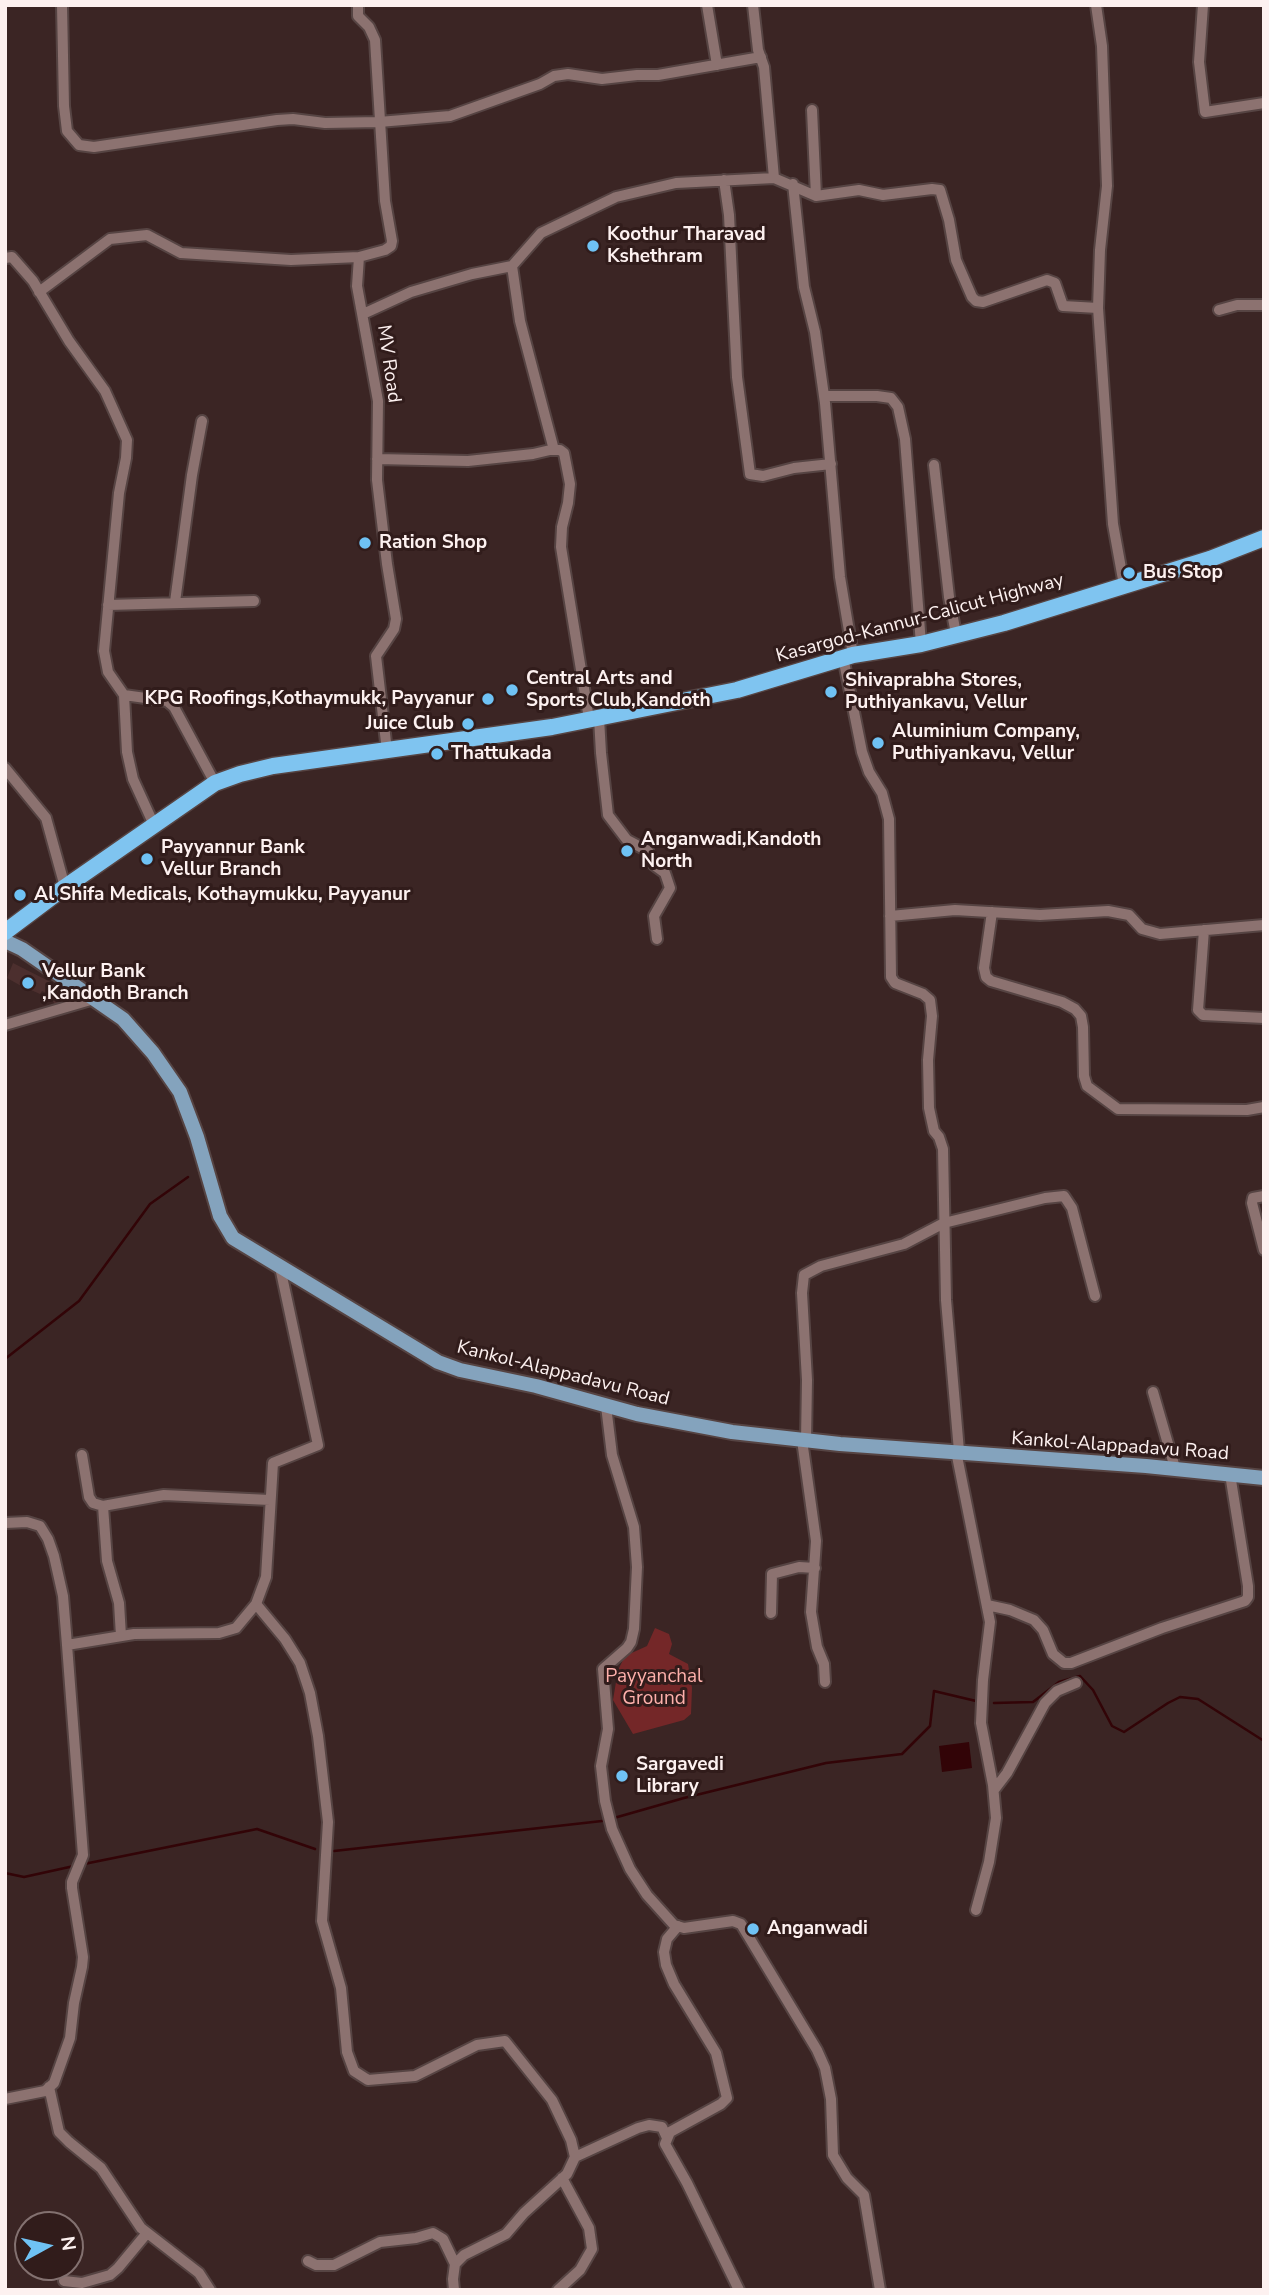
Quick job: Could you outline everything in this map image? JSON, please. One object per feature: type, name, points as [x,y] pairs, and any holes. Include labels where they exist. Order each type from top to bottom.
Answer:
[{"type":"highway","name":"Kasargod-Kannur-Calicut Highway","points":[[5,932],[215,783],[272,766],[552,727],[737,690],[848,656],[921,644],[1004,623],[1210,559],[1264,538]]},
{"type":"main road","name":"Kankol-Alappadavu Road","points":[[5,942],[22,949],[123,1019],[153,1053],[180,1092],[197,1137],[220,1216],[233,1238],[438,1362],[460,1370],[536,1386],[644,1416],[732,1432],[893,1449],[957,1451],[993,1456],[1175,1468],[1264,1478]]},
{"type":"street","points":[[62,5],[67,131],[79,145],[94,147],[277,120],[379,122],[450,116],[540,84],[554,76],[568,74],[602,79],[658,75],[761,57]]},
{"type":"street","points":[[39,292],[110,239],[147,235],[181,253],[291,260],[359,257],[391,246],[379,122],[375,40],[369,27],[358,16],[358,5]]},
{"type":"street","points":[[707,5],[717,65]]},
{"type":"street","points":[[753,5],[764,67],[775,177]]},
{"type":"street","points":[[1096,5],[1102,46],[1107,186],[1100,250],[1098,308],[1113,524],[1124,585]]},
{"type":"street","points":[[1203,5],[1199,62],[1205,112],[1262,104],[1264,117]]},
{"type":"street","points":[[812,110],[816,196]]},
{"type":"street","points":[[363,314],[411,292],[472,274],[512,266],[541,233],[616,197],[676,183],[775,177],[816,196],[859,190],[883,195],[940,190],[956,260],[976,301],[983,302],[1047,280],[1055,283],[1063,306],[1098,308]]},
{"type":"street","points":[[724,180],[729,215],[737,377],[750,474],[763,476],[794,468],[831,464]]},
{"type":"street","points":[[793,184],[804,287],[815,332],[824,396],[848,656],[862,751],[869,772],[882,793],[889,820],[891,977],[895,984],[930,1000],[929,1108],[934,1131],[943,1149],[947,1309],[957,1451],[972,1540],[987,1605],[989,1630],[981,1723],[994,1790],[996,1818],[989,1862],[976,1910]]},
{"type":"street","points":[[5,258],[12,257],[39,292],[69,341],[105,391],[127,440],[119,493],[104,651],[115,685],[124,695],[127,752],[133,779],[154,825]]},
{"type":"street","name":"MV Road","points":[[359,257],[357,286],[378,401],[377,480],[396,619],[394,629],[376,656],[387,751]]},
{"type":"street","points":[[512,266],[520,321],[554,450]]},
{"type":"street","points":[[1219,310],[1237,304],[1264,305]]},
{"type":"street","points":[[824,396],[891,398],[898,407],[905,439],[915,597],[921,644]]},
{"type":"street","points":[[175,602],[202,421]]},
{"type":"street","points":[[377,458],[468,461],[554,450],[564,453],[570,484],[561,547],[594,718],[608,815],[627,839],[648,851],[653,865],[665,873],[670,888],[654,916],[657,939]]},
{"type":"street","points":[[934,466],[949,597],[956,634]]},
{"type":"street","points":[[108,605],[254,601]]},
{"type":"street","points":[[124,695],[166,701],[174,707],[215,783]]},
{"type":"street","points":[[8,774],[46,818],[65,887]]},
{"type":"street","points":[[890,916],[955,910],[1040,915],[1108,911],[1129,915],[1142,929],[1160,934],[1264,925]]},
{"type":"street","points":[[992,912],[984,968],[986,977],[991,981],[1062,1002],[1075,1009],[1081,1016],[1083,1027],[1084,1076],[1087,1086],[1118,1109],[1247,1110],[1264,1107]]},
{"type":"street","points":[[1204,930],[1198,1010],[1203,1015],[1264,1018]]},
{"type":"street","points":[[5,1025],[94,999]]},
{"type":"street","points":[[825,1682],[824,1664],[817,1647],[811,1612],[816,1541],[804,1440],[807,1380],[802,1293],[804,1275],[821,1266],[904,1244],[944,1223],[1056,1195],[1064,1196],[1075,1218],[1095,1296]]},
{"type":"street","points":[[1264,1196],[1253,1198],[1252,1203],[1264,1250]]},
{"type":"street","points":[[67,1645],[134,1634],[219,1633],[236,1628],[256,1604],[266,1577],[272,1463],[317,1445],[280,1267]]},
{"type":"street","points":[[1153,1392],[1175,1468]]},
{"type":"street","points":[[606,1406],[612,1455],[634,1527],[637,1567],[631,1642],[628,1648],[603,1669],[608,1728],[601,1766],[612,1829],[630,1869],[665,1917],[684,1928],[733,1921],[740,1924],[817,2050],[825,2068],[831,2099],[833,2155],[847,2178],[864,2194],[880,2290]]},
{"type":"street","points":[[82,1455],[89,1497],[93,1503],[103,1506],[164,1495],[270,1500]]},
{"type":"street","points":[[987,1605],[1010,1609],[1034,1620],[1049,1641],[1053,1654],[1064,1662],[1072,1663],[1162,1628],[1245,1601],[1248,1597],[1248,1586],[1230,1474]]},
{"type":"street","points":[[103,1506],[107,1561],[119,1603],[121,1636]]},
{"type":"street","points":[[5,1523],[27,1522],[40,1526],[54,1556],[63,1596],[83,1860],[72,1888],[83,1957],[70,2038],[58,2076],[44,2091],[5,2099]]},
{"type":"street","points":[[771,1613],[772,1574],[799,1567],[815,1568]]},
{"type":"street","points":[[256,1604],[285,1639],[300,1663],[310,1693],[328,1822],[322,1922],[341,1988],[347,2052],[354,2071],[368,2080],[415,2076],[477,2045],[505,2041],[552,2100],[571,2140],[575,2157],[567,2174],[524,2213],[506,2234],[464,2255],[455,2263]]},
{"type":"street","points":[[994,1790],[1007,1773],[1045,1703],[1056,1691],[1076,1683]]},
{"type":"street","points":[[678,1926],[667,1939],[664,1952],[666,1965],[674,1984],[716,2053],[727,2098],[670,2132],[665,2144],[693,2194],[739,2290]]},
{"type":"street","points":[[49,2087],[59,2132],[101,2168],[130,2213],[147,2233],[199,2273],[210,2290]]},
{"type":"street","points":[[575,2157],[649,2125],[662,2127],[667,2138]]},
{"type":"street","points":[[558,2290],[580,2270],[592,2249],[589,2228],[562,2178]]},
{"type":"street","points":[[64,2281],[82,2283],[110,2275],[147,2233]]},
{"type":"street","points":[[308,2261],[316,2265],[334,2265],[380,2242],[433,2233],[443,2239],[455,2263],[454,2290]]},
{"type":"shaded area","points":[[13,963],[74,994],[77,1001],[57,1009],[53,1001],[55,997],[42,991],[40,994],[31,990],[28,984],[25,983],[23,987],[7,978]]},
{"type":"shaded area","points":[[969,1742],[972,1768],[942,1772],[939,1746]]},
{"type":"green space","name":"Payyanchal Ground","points":[[655,1628],[669,1634],[672,1644],[669,1654],[688,1664],[692,1688],[691,1714],[684,1720],[633,1734],[613,1700],[618,1670],[625,1656],[647,1646]]},
{"type":"waterway","points":[[5,1359],[79,1301],[150,1204],[188,1177]]},
{"type":"waterway","points":[[994,1703],[1033,1702],[1059,1682],[1080,1676],[1093,1690],[1112,1726],[1124,1732],[1180,1697],[1198,1699],[1264,1741]]},
{"type":"waterway","points":[[614,1818],[826,1763],[902,1754],[930,1726],[934,1691],[976,1701]]},
{"type":"waterway","points":[[334,1851],[602,1821]]},
{"type":"waterway","points":[[84,1864],[257,1829],[315,1849]]},
{"type":"waterway","points":[[5,1873],[24,1877],[74,1866]]},
{"type":"place","name":"Koothur Tharavad Kshethram","points":[[593,246]]},
{"type":"place","name":"Ration Shop","points":[[365,543]]},
{"type":"place","name":"Bus Stop","points":[[1129,573]]},
{"type":"place","name":"Central Arts and Sports Club,Kandoth","points":[[512,690]]},
{"type":"place","name":"Shivaprabha Stores, Puthiyankavu, Vellur","points":[[831,692]]},
{"type":"place","name":"KPG Roofings,Kothaymukk, Payyanur","points":[[488,699]]},
{"type":"place","name":"Juice Club","points":[[468,724]]},
{"type":"place","name":"Aluminium Company, Puthiyankavu, Vellur","points":[[878,743]]},
{"type":"place","name":"Thattukada","points":[[437,754]]},
{"type":"place","name":"Anganwadi,Kandoth North","points":[[627,851]]},
{"type":"place","name":"Payyannur Bank Vellur Branch","points":[[147,859]]},
{"type":"place","name":"Al Shifa Medicals, Kothaymukku, Payyanur","points":[[20,895]]},
{"type":"place","name":"Vellur Bank ,Kandoth Branch","points":[[28,983]]},
{"type":"place","name":"Sargavedi Library","points":[[622,1776]]},
{"type":"place","name":"Anganwadi","points":[[753,1929]]}]
